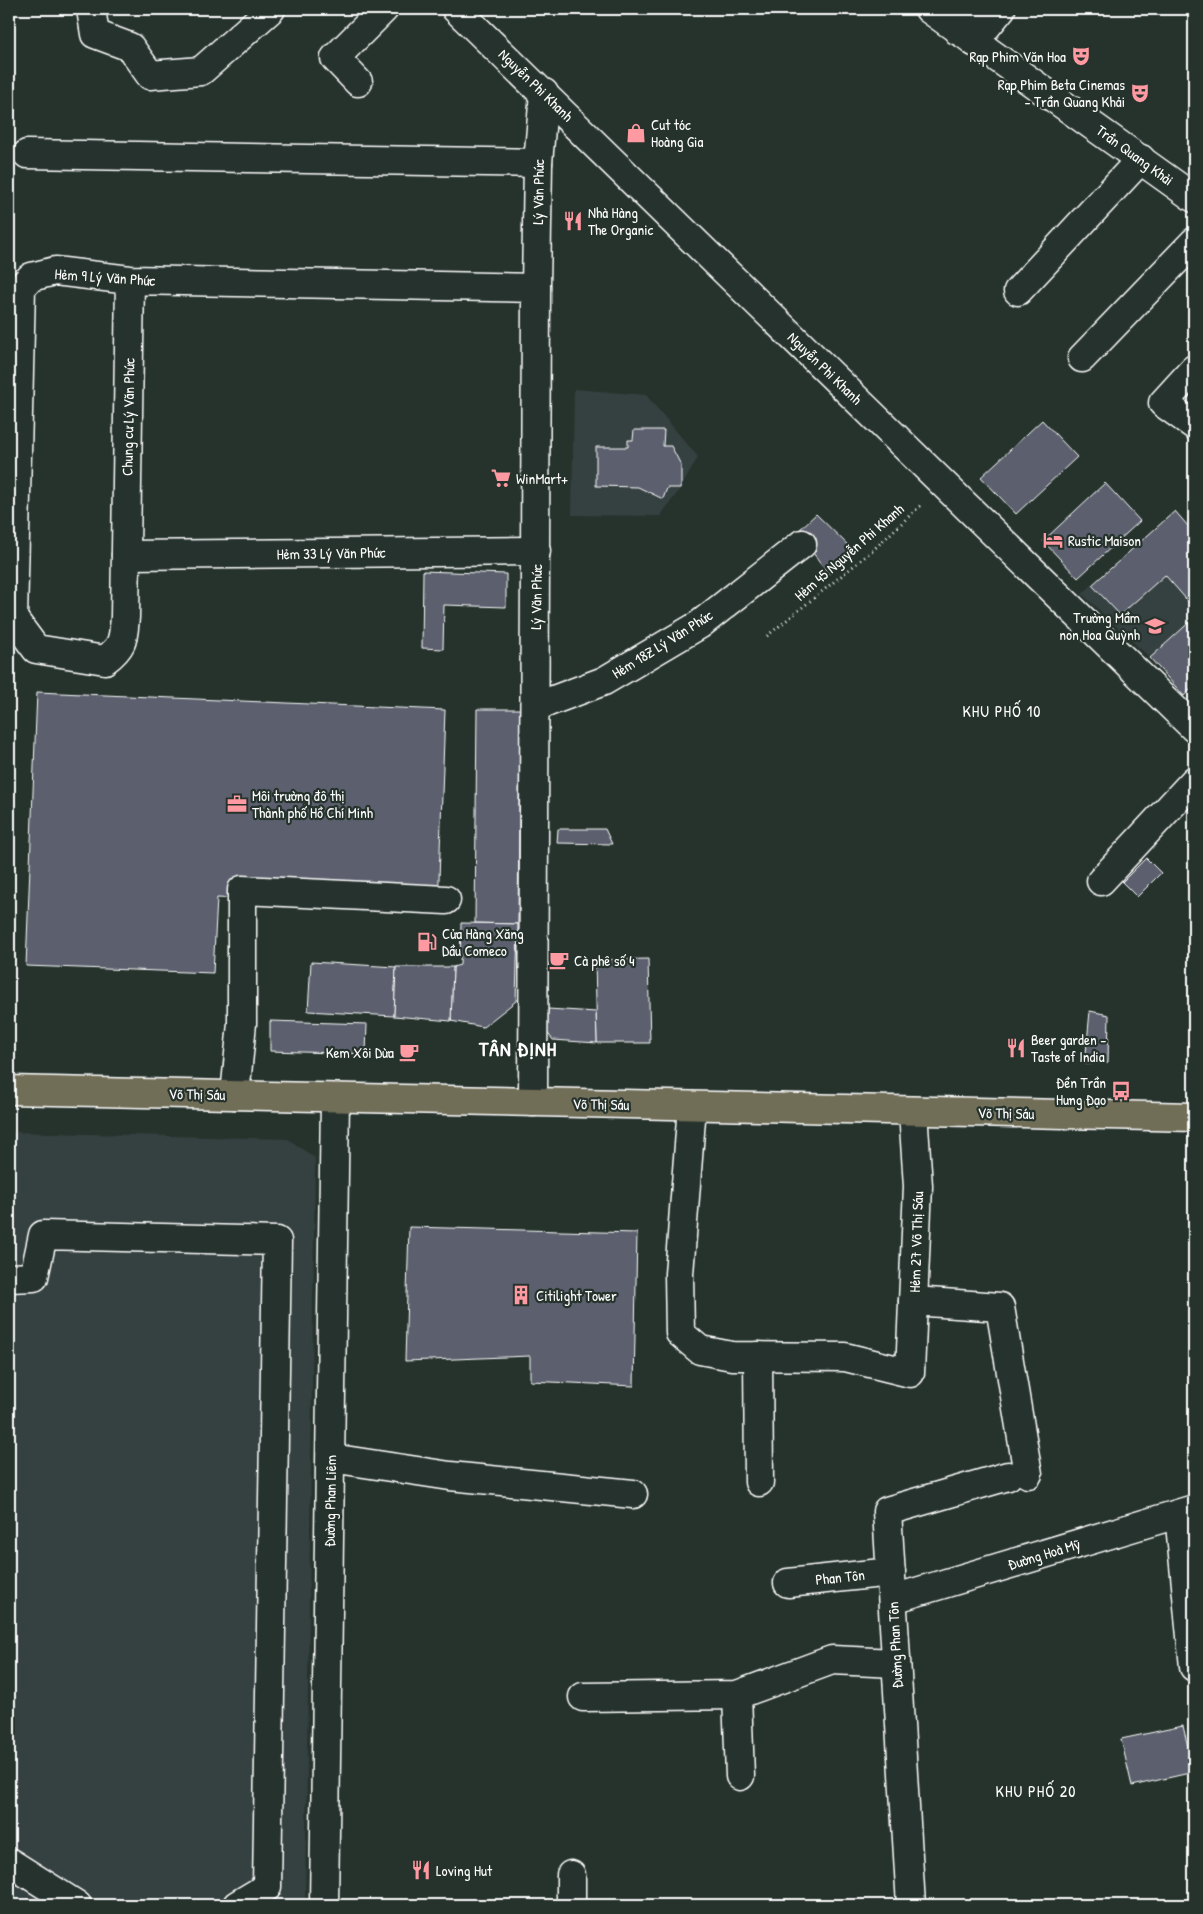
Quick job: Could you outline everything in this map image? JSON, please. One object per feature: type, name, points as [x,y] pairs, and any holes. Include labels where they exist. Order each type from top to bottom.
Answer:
[{"type":"main road","name":"Võ Thị Sáu","points":[[9,1090],[1194,1117]]},
{"type":"street","points":[[74,9],[82,9]]},
{"type":"street","points":[[91,9],[95,34],[130,47],[150,75],[201,71],[271,9]]},
{"type":"street","points":[[358,82],[335,58],[384,9]]},
{"type":"street","name":"Nguyễn Phi Khanh","points":[[456,9],[1194,728]]},
{"type":"street","name":"Trần Quang Khải","points":[[929,9],[1194,198]]},
{"type":"street","points":[[966,36],[974,9]]},
{"type":"street","points":[[966,36],[1002,9]]},
{"type":"street","name":"Lý Văn Phức","points":[[533,1102],[536,288],[538,163],[544,93]]},
{"type":"street","points":[[27,154],[538,163]]},
{"type":"street","points":[[1018,291],[1141,159]]},
{"type":"street","points":[[1082,358],[1194,242]]},
{"type":"street","name":"Hẻm 9 Lý Văn Phức","points":[[126,555],[125,617],[122,642],[119,649],[105,660],[36,649],[13,618],[21,288],[31,277],[55,271],[130,280],[536,288]]},
{"type":"street","name":"Chung cư Lý Văn Phức","points":[[126,555],[130,280]]},
{"type":"street","points":[[1194,369],[1163,403],[1194,425]]},
{"type":"street","name":"Hẻm 18Z Lý Văn Phức","points":[[535,707],[604,681],[699,625],[802,544]]},
{"type":"street","name":"Hẻm 33 Lý Văn Phức","points":[[126,555],[536,551]]},
{"type":"street","points":[[1101,881],[1194,781]]},
{"type":"street","points":[[235,1095],[242,1023],[242,890],[446,900]]},
{"type":"street","name":"Đường Phan Liêm","points":[[324,1905],[336,1098]]},
{"type":"street","points":[[692,1106],[679,1274],[680,1333],[700,1350],[732,1356],[758,1356],[759,1482]]},
{"type":"street","name":"Hẻm 27 Võ Thị Sáu","points":[[758,1356],[845,1357],[910,1373],[918,1186],[913,1111]]},
{"type":"street","points":[[9,1278],[34,1276],[43,1235],[276,1241],[267,1887],[237,1905]]},
{"type":"street","name":"Đường Phan Tôn","points":[[911,1905],[887,1511],[1018,1475],[1000,1307],[913,1301]]},
{"type":"street","points":[[331,1458],[450,1476],[633,1494]]},
{"type":"street","points":[[1187,1512],[1194,1667]]},
{"type":"street","name":"Đường Hoà Mỹ","points":[[893,1599],[1187,1512]]},
{"type":"street","name":"Phan Tôn","points":[[788,1582],[891,1572]]},
{"type":"street","points":[[583,1697],[737,1695],[832,1660],[895,1663]]},
{"type":"street","points":[[737,1695],[740,1776]]},
{"type":"street","points":[[9,1862],[77,1905]]},
{"type":"street","points":[[570,1875],[571,1905]]},
{"type":"path","name":"Hẻm 45 Nguyễn Phi Khanh","points":[[767,636],[872,551],[944,484]]},
{"type":"shaded area","points":[[574,389],[646,395],[698,457],[681,488],[660,516],[572,515]]},
{"type":"shaded area","name":"Trường Mầm non Hoa Quỳnh","points":[[1175,511],[1194,533],[1194,686],[1184,696],[1150,658],[1082,594]]},
{"type":"shaded area","points":[[9,1132],[288,1139],[315,1158],[305,1905],[9,1905]]},
{"type":"building","points":[[1042,420],[1077,457],[1016,514],[981,477]]},
{"type":"building","points":[[634,430],[664,430],[663,446],[671,446],[681,465],[681,488],[667,488],[663,499],[638,487],[596,486],[596,447],[628,447],[628,440],[633,440]]},
{"type":"building","points":[[1105,483],[1140,521],[1078,578],[1043,541]]},
{"type":"building","points":[[1175,511],[1194,533],[1194,608],[1165,575],[1120,615],[1092,585]]},
{"type":"building","points":[[816,514],[853,550],[829,574],[797,532]]},
{"type":"building","points":[[423,571],[506,574],[506,607],[444,605],[443,649],[422,648]]},
{"type":"building","points":[[1194,618],[1194,686],[1184,696],[1150,658]]},
{"type":"building","name":"Môi trường đô thị Thành phố Hồ Chí Minh","points":[[37,692],[445,710],[438,908],[217,898],[213,973],[26,966]]},
{"type":"building","points":[[477,709],[520,709],[518,924],[475,923]]},
{"type":"building","points":[[558,829],[605,829],[612,844],[557,843]]},
{"type":"building","points":[[1146,858],[1161,873],[1137,897],[1122,882]]},
{"type":"building","points":[[461,923],[518,924],[516,1001],[483,1027],[451,1021],[453,967],[460,965]]},
{"type":"building","points":[[648,959],[650,1043],[597,1043],[595,960]]},
{"type":"building","points":[[311,962],[396,967],[394,1016],[308,1011]]},
{"type":"building","points":[[396,967],[453,967],[451,1021],[394,1016]]},
{"type":"building","points":[[548,1009],[596,1012],[597,1043],[553,1040],[546,1031]]},
{"type":"building","points":[[1090,1011],[1109,1015],[1108,1063],[1085,1064]]},
{"type":"building","points":[[270,1021],[367,1024],[366,1054],[270,1051]]},
{"type":"building","name":"Citilight Tower","points":[[409,1227],[637,1233],[634,1386],[530,1381],[530,1356],[405,1361]]},
{"type":"building","points":[[1183,1726],[1194,1772],[1132,1786],[1121,1739]]},
{"type":"building","points":[[1173,1900],[1194,1900],[1194,1905],[1173,1905]]},
{"type":"place","name":"Rạp Phim Văn Hoa","points":[[1081,56]]},
{"type":"place","name":"Rạp Phim Beta Cinemas - Trần Quang Khải","points":[[1140,93]]},
{"type":"place","name":"Cut tóc Hoàng Gia","points":[[636,133]]},
{"type":"place","name":"Nhà Hàng The Organic","points":[[573,221]]},
{"type":"place","name":"WinMart+","points":[[501,478]]},
{"type":"place","name":"Rustic Maison","points":[[1053,540]]},
{"type":"place","name":"Trường Mầm non Hoa Quỳnh","points":[[1155,626]]},
{"type":"place","name":"Môi trường đô thị Thành phố Hồ Chí Minh","points":[[237,804]]},
{"type":"place","name":"Cửa Hàng Xăng Dầu Comeco","points":[[427,942]]},
{"type":"place","name":"Cà phê số 4","points":[[559,960]]},
{"type":"place","name":"Beer garden - Taste of India","points":[[1016,1048]]},
{"type":"place","name":"Kem Xôi Dừa","points":[[409,1052]]},
{"type":"place","name":"Đền Trần Hưng Đạo","points":[[1121,1091]]},
{"type":"place","name":"Citilight Tower","points":[[521,1295]]},
{"type":"place","name":"Loving Hut","points":[[421,1870]]},
{"type":"district","name":"KHU PHỐ 10","points":[[1002,711]]},
{"type":"district","name":"TÂN ĐỊNH","points":[[518,1048]]},
{"type":"district","name":"KHU PHỐ 20","points":[[1036,1791]]}]
